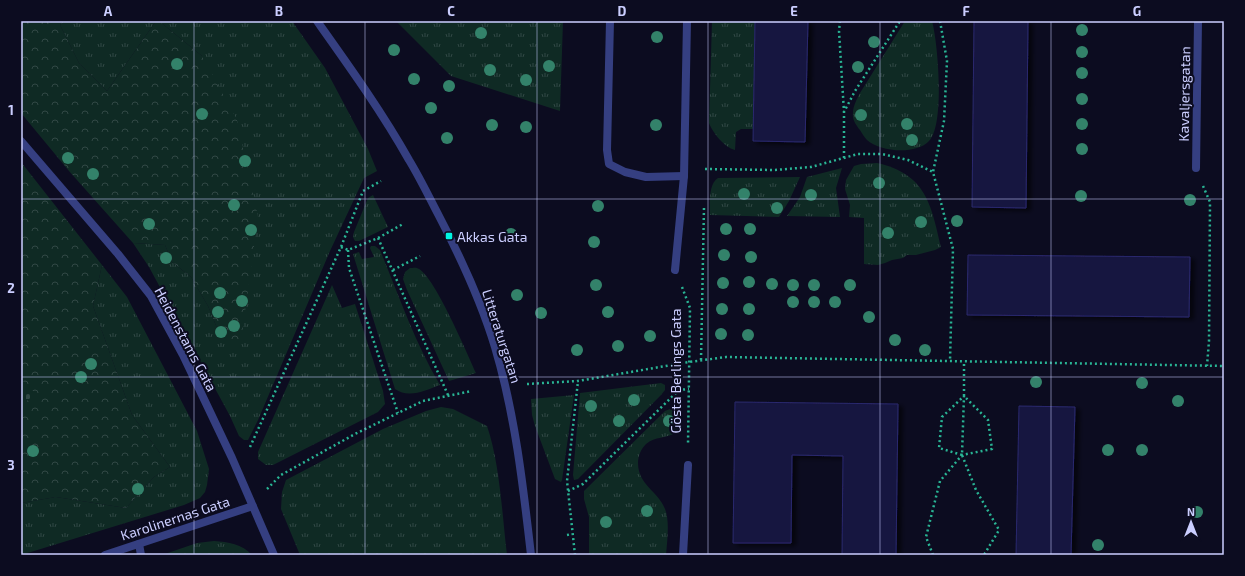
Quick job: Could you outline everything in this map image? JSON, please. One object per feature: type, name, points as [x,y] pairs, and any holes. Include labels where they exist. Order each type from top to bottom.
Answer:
[{"type":"street","name":"Litteraturgatan","points":[[317,21],[350,67],[409,160],[449,236],[484,314],[495,347],[511,413],[532,555]]},
{"type":"street","points":[[610,21],[607,150],[609,164],[624,172],[646,177],[684,176]]},
{"type":"street","points":[[675,270],[684,176],[687,21]]},
{"type":"street","name":"Kavaljersgatan","points":[[1196,168],[1198,21]]},
{"type":"street","name":"Heidenstams Gata","points":[[21,141],[118,254],[151,296],[182,355],[232,458],[274,555]]},
{"type":"street","points":[[683,555],[688,465]]},
{"type":"street","name":"Karolinernas Gata","points":[[105,555],[253,506]]},
{"type":"street","points":[[138,544],[141,555]]},
{"type":"path","points":[[840,21],[839,31],[844,112],[844,158]]},
{"type":"path","points":[[844,112],[900,21]]},
{"type":"path","points":[[940,21],[947,61],[944,121],[933,172],[952,249],[950,361]]},
{"type":"path","points":[[704,168],[775,170],[804,168],[858,154],[882,154],[908,160],[933,172]]},
{"type":"path","points":[[1196,168],[1210,202],[1209,341],[1207,366]]},
{"type":"path","points":[[232,458],[251,447],[341,247],[364,190],[381,181]]},
{"type":"path","points":[[341,247],[348,250],[378,238],[403,224]]},
{"type":"path","points":[[378,238],[448,395]]},
{"type":"path","points":[[348,250],[349,268],[398,413]]},
{"type":"path","points":[[393,270],[420,256]]},
{"type":"path","name":"Gösta Berlings Gata","points":[[675,270],[690,308],[688,465]]},
{"type":"path","points":[[524,384],[578,381],[726,357],[1224,366]]},
{"type":"path","points":[[964,362],[962,455],[976,490],[999,530],[984,555]]},
{"type":"path","points":[[574,555],[567,481],[578,381]]},
{"type":"path","points":[[568,491],[582,484],[679,390],[689,389]]},
{"type":"path","points":[[253,506],[281,475],[355,434],[423,401],[472,391]]},
{"type":"path","points":[[964,396],[988,420],[992,449],[962,455],[939,448],[942,417],[964,396]]},
{"type":"path","points":[[933,555],[926,537],[940,481],[962,455]]},
{"type":"path","points":[[566,535],[572,534]]},
{"type":"green space","points":[[21,21],[65,21],[60,25],[79,63],[107,91],[156,21],[159,21],[202,56],[237,120],[258,217],[241,342],[228,341],[217,328],[208,306],[191,277],[172,262],[165,245],[133,243],[69,171],[21,113]]},
{"type":"green space","points":[[65,21],[156,21],[107,91],[79,63],[60,25]]},
{"type":"green space","points":[[159,21],[292,21],[325,68],[368,149],[377,171],[364,178],[330,251],[258,420],[248,440],[244,440],[239,436],[230,416],[149,267],[133,243],[165,245],[172,262],[191,277],[208,306],[217,328],[202,56]]},
{"type":"green space","points":[[396,21],[563,21],[560,111],[451,76]]},
{"type":"green space","points":[[712,21],[755,21],[753,129],[741,129],[736,132],[735,150],[727,146],[719,139],[709,123]]},
{"type":"green space","points":[[905,21],[932,21],[938,64],[939,102],[934,132],[929,141],[916,148],[898,150],[880,147],[867,140],[854,120],[853,110],[860,93]]},
{"type":"green space","points":[[21,162],[102,265],[93,306],[132,415],[170,467],[154,477],[126,508],[56,497],[21,503]]},
{"type":"green space","points":[[877,163],[893,168],[906,175],[916,183],[924,193],[934,217],[941,247],[916,255],[907,255],[903,258],[878,265],[864,264],[864,218],[849,217],[850,205],[845,189],[846,180],[854,166]]},
{"type":"green space","points":[[842,168],[836,188],[840,217],[787,216],[800,197],[807,177]]},
{"type":"green space","points":[[800,177],[789,201],[779,217],[710,215],[711,190],[718,178]]},
{"type":"green space","points":[[373,195],[388,227],[359,241],[355,241],[353,237],[354,232],[368,198]]},
{"type":"green space","points":[[371,246],[375,246],[380,250],[415,336],[440,385],[418,393],[400,392],[395,389],[353,254],[359,252],[362,259],[374,257],[370,248]]},
{"type":"green space","points":[[102,265],[127,297],[197,431],[209,469],[207,485],[205,492],[200,498],[184,505],[21,555],[21,503],[56,497],[126,508],[154,477],[170,467],[132,415],[93,306]]},
{"type":"green space","points":[[410,268],[419,269],[426,275],[433,286],[450,317],[476,373],[449,381],[403,279],[405,272]]},
{"type":"green space","points":[[332,285],[342,308],[355,304],[383,391],[385,404],[378,412],[273,465],[266,465],[258,459],[258,452]]},
{"type":"green space","points":[[21,379],[35,393],[21,407]]},
{"type":"green space","points":[[661,383],[665,385],[665,390],[661,395],[578,479],[574,480],[573,475],[580,393]]},
{"type":"green space","points":[[574,395],[561,482],[555,479],[535,426],[532,415],[531,399]]},
{"type":"green space","points":[[441,407],[453,409],[487,426],[498,473],[507,555],[300,555],[281,509],[282,492],[286,480],[383,429],[426,411]]},
{"type":"green space","points":[[670,409],[679,414],[677,432],[669,436],[649,441],[640,453],[638,463],[641,477],[658,497],[667,514],[668,532],[666,555],[589,555],[589,517],[584,499],[584,491],[665,411]]},
{"type":"green space","points":[[214,541],[239,546],[244,548],[252,555],[162,555],[197,543]]},
{"type":"building","points":[[755,21],[808,21],[805,142],[753,141]]},
{"type":"building","points":[[974,21],[1028,21],[1026,208],[972,207]]},
{"type":"building","points":[[968,255],[1190,257],[1189,317],[967,315]]},
{"type":"building","points":[[735,402],[898,404],[896,555],[842,555],[843,456],[792,455],[791,543],[733,543]]},
{"type":"building","points":[[1019,406],[1075,407],[1071,555],[1016,555]]},
{"type":"place","name":"Akkas Gata","points":[[449,236]]}]
